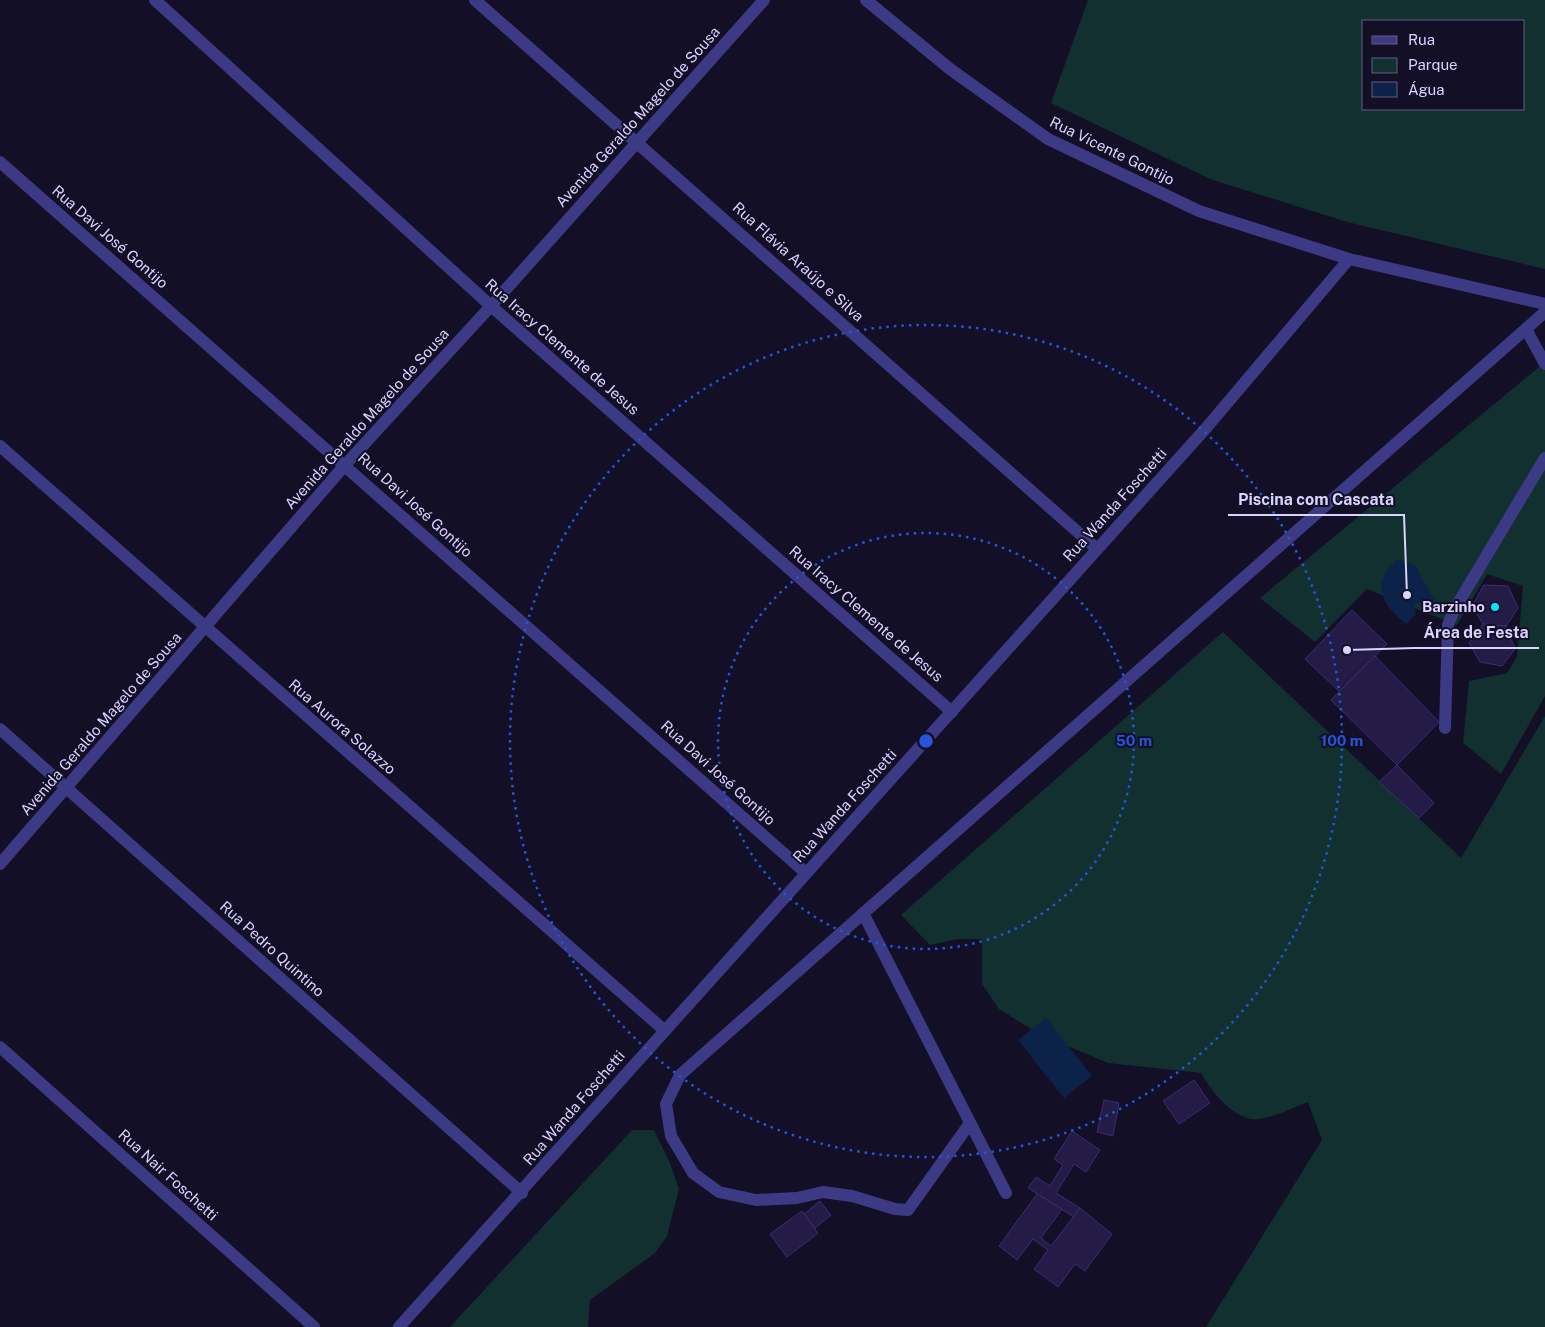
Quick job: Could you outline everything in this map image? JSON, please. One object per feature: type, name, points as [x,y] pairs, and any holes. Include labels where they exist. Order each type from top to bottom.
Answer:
[{"type":"street","name":"Rua Iracy Clemente de Jesus","points":[[156,0],[491,306],[952,712]]},
{"type":"street","name":"Rua Flávia Araújo e Silva","points":[[476,0],[1097,549]]},
{"type":"street","name":"Avenida Geraldo Magelo de Sousa","points":[[0,864],[345,465],[491,306],[764,0]]},
{"type":"street","name":"Rua Vicente Gontijo","points":[[866,0],[950,69],[1048,139],[1199,211],[1349,259],[1545,304]]},
{"type":"street","name":"Rua Davi José Gontijo","points":[[0,162],[806,873]]},
{"type":"street","name":"Rua Wanda Foschetti","points":[[399,1327],[522,1193],[664,1030],[1207,427],[1349,259]]},
{"type":"street","points":[[970,1124],[908,1210],[895,1210],[852,1196],[823,1192],[796,1198],[756,1200],[719,1192],[693,1173],[671,1136],[666,1104],[680,1075],[1545,312]]},
{"type":"street","points":[[1526,329],[1545,364]]},
{"type":"street","name":"Rua Aurora Solazzo","points":[[0,446],[664,1030]]},
{"type":"street","points":[[1445,728],[1448,626],[1454,610],[1545,458]]},
{"type":"street","name":"Rua Pedro Quintino","points":[[0,729],[522,1193]]},
{"type":"street","points":[[863,913],[1006,1193]]},
{"type":"street","name":"Rua Nair Foschetti","points":[[0,1048],[314,1327]]},
{"type":"green space","points":[[1088,0],[1545,0],[1545,269],[1347,222],[1210,179],[1051,103]]},
{"type":"green space","points":[[1545,362],[1545,696],[1501,774],[1463,743],[1469,681],[1507,673],[1517,657],[1523,586],[1487,574],[1457,625],[1367,589],[1315,642],[1260,598]]},
{"type":"green space","points":[[1223,632],[1461,858],[1545,716],[1545,1327],[1206,1327],[1322,1140],[1308,1102],[1265,1118],[1252,1119],[1244,1117],[1229,1108],[1222,1101],[1201,1073],[1108,1063],[1039,1034],[999,1009],[982,984],[982,939],[958,939],[930,945],[901,915]]},
{"type":"green space","points":[[632,1130],[654,1130],[670,1163],[679,1189],[667,1236],[655,1253],[590,1300],[588,1327],[450,1327]]},
{"type":"water","points":[[1398,559],[1416,565],[1434,600],[1414,604],[1416,614],[1406,624],[1385,601],[1381,585],[1389,568]]},
{"type":"water","points":[[1046,1018],[1092,1076],[1064,1098],[1018,1040]]},
{"type":"building","name":"Barzinho","points":[[1484,585],[1508,586],[1518,608],[1506,626],[1483,624],[1472,606]]},
{"type":"building","points":[[1352,610],[1387,644],[1340,692],[1305,659]]},
{"type":"building","name":"Barzinho","points":[[1483,624],[1506,626],[1515,649],[1502,666],[1480,662],[1469,643]]},
{"type":"building","points":[[1375,656],[1439,722],[1397,765],[1331,700]]},
{"type":"building","points":[[1397,765],[1434,803],[1419,818],[1379,782]]},
{"type":"building","points":[[1194,1080],[1210,1103],[1179,1124],[1163,1101]]},
{"type":"building","points":[[1104,1100],[1119,1103],[1113,1136],[1097,1132]]},
{"type":"building","points":[[1072,1131],[1100,1150],[1086,1172],[1074,1164],[1056,1193],[1080,1208],[1074,1217],[1028,1188],[1036,1177],[1050,1186],[1063,1165],[1054,1159]]},
{"type":"building","points":[[1037,1194],[1062,1209],[1041,1238],[1051,1246],[1080,1208],[1112,1234],[1085,1271],[1075,1264],[1058,1287],[1034,1269],[1048,1250],[1033,1239],[1017,1260],[999,1246]]},
{"type":"building","points":[[820,1201],[831,1215],[815,1228],[804,1214]]},
{"type":"building","points":[[802,1211],[818,1233],[787,1257],[770,1234]]},
{"type":"place","name":"Piscina com Cascata","points":[[1407,595]]},
{"type":"place","name":"Barzinho","points":[[1495,607]]},
{"type":"place","name":"Área de Festa","points":[[1347,650]]}]
